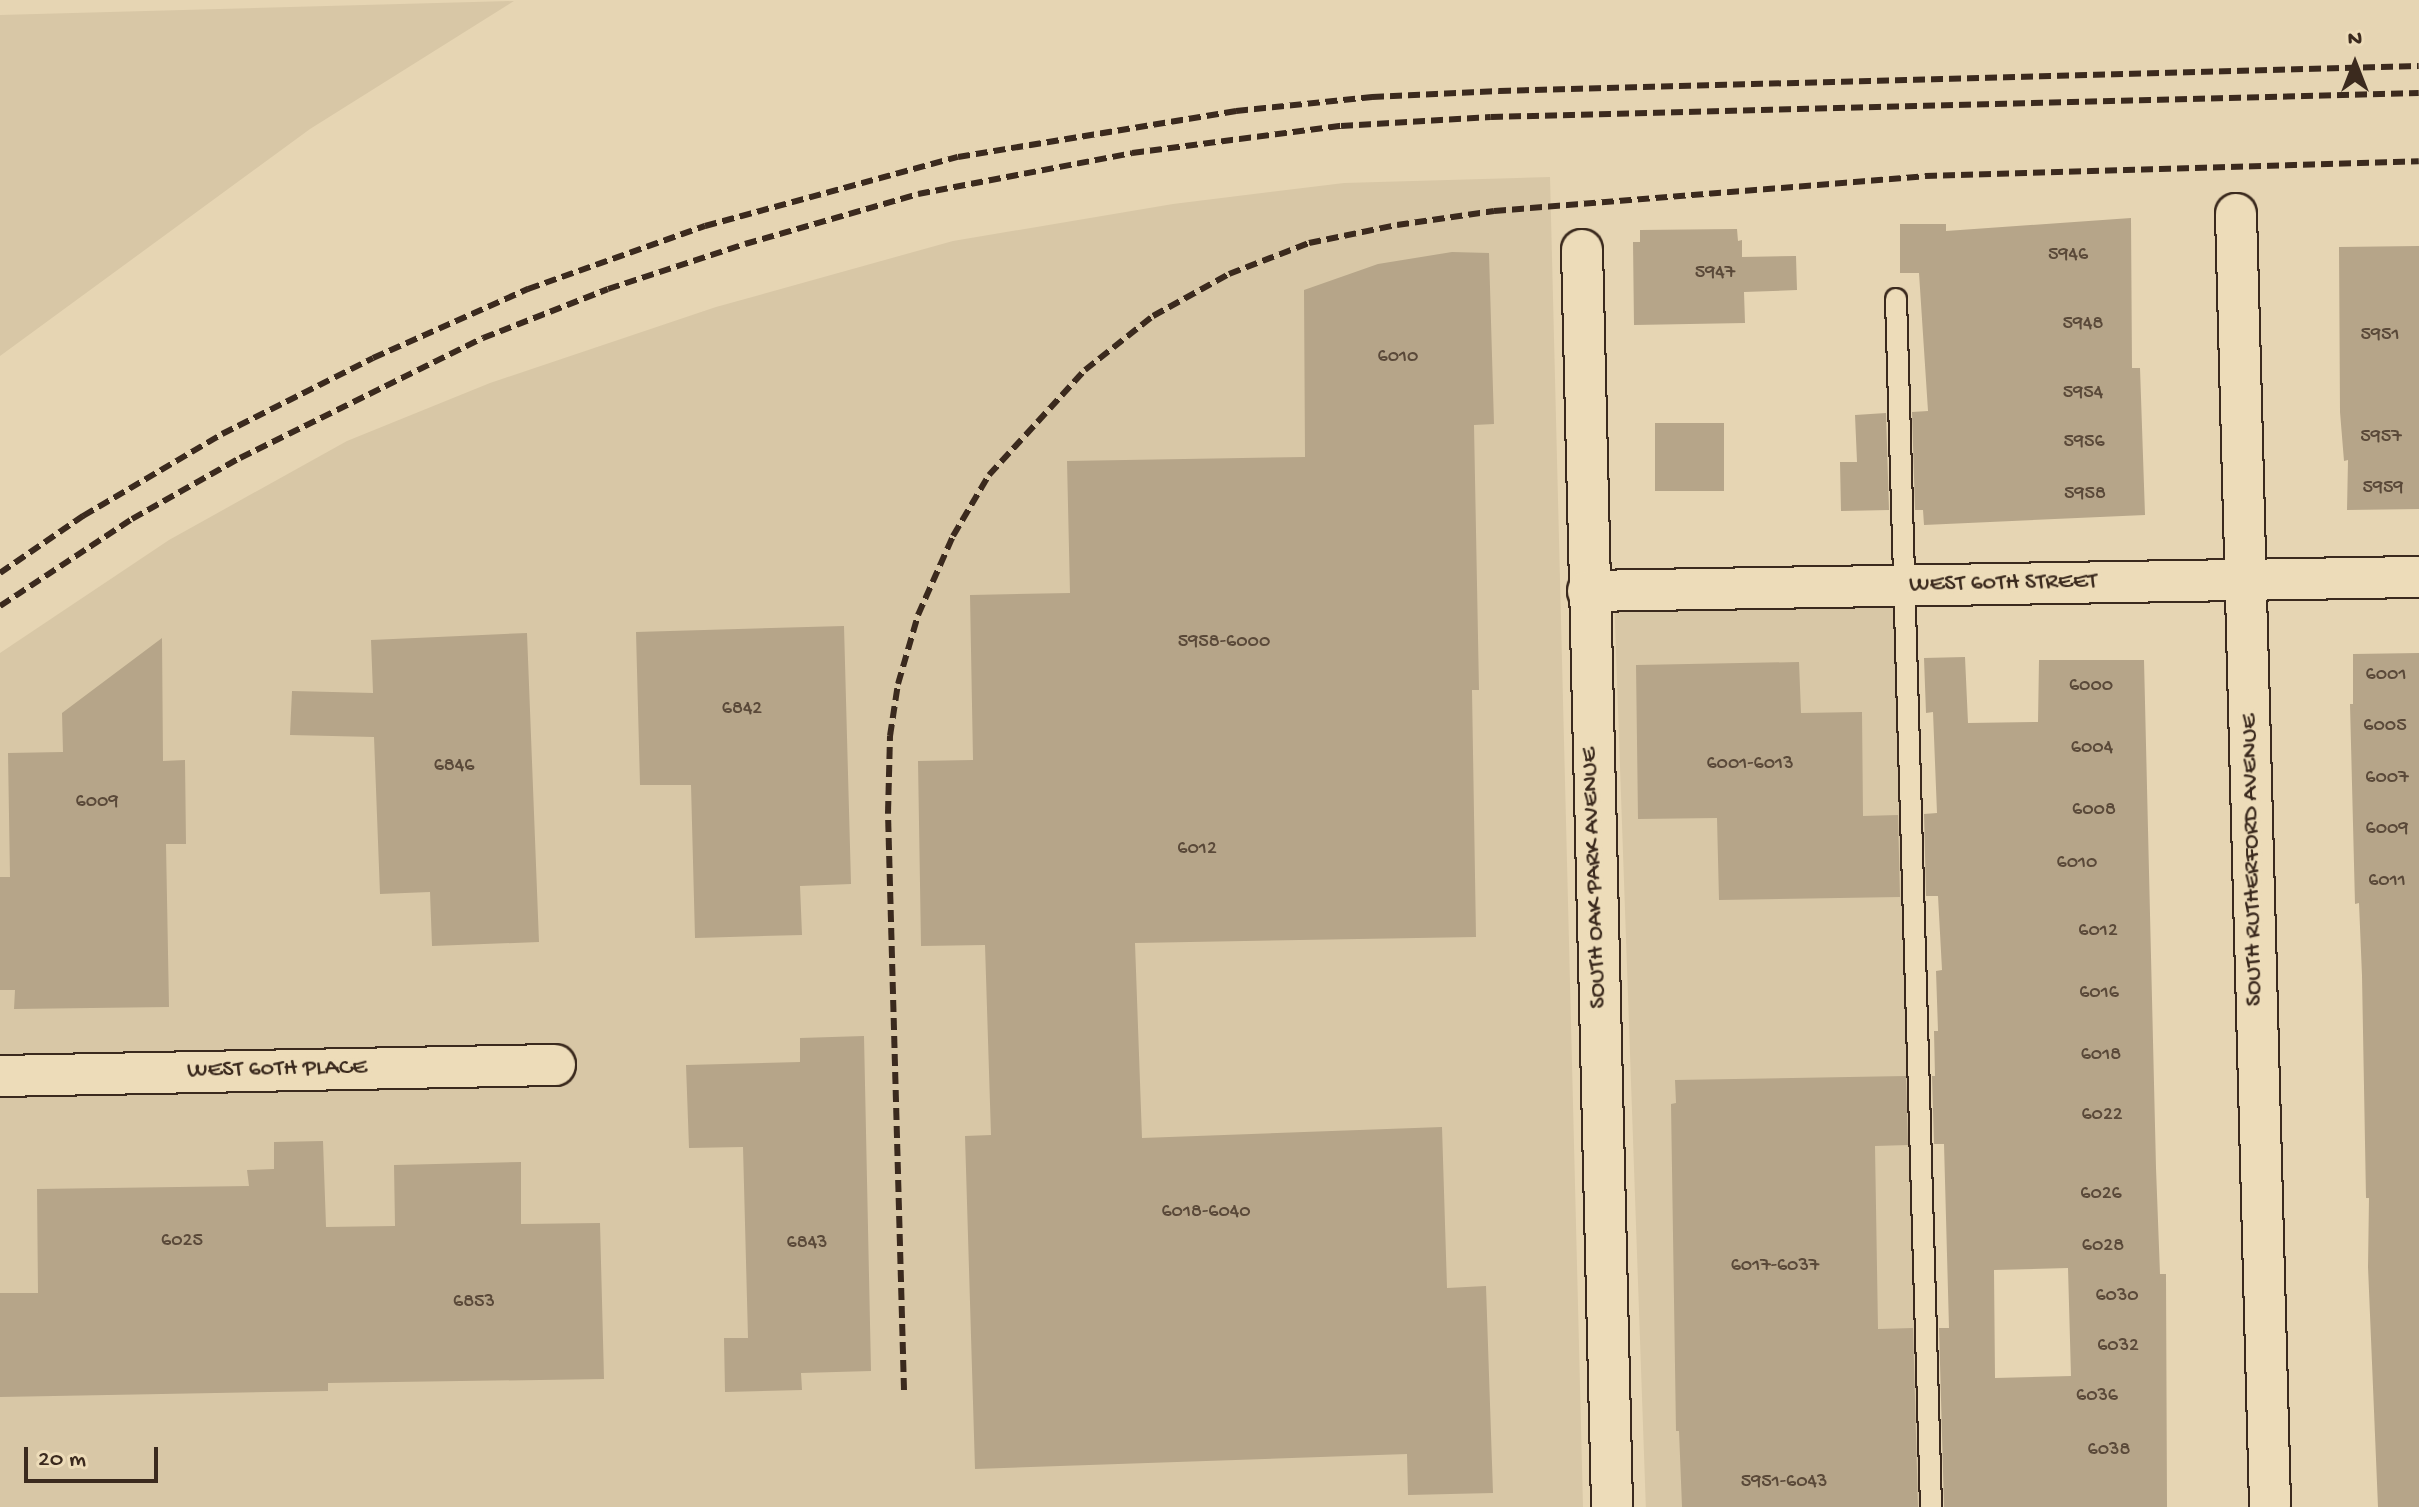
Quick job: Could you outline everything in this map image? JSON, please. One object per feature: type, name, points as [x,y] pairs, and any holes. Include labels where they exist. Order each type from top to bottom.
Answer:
[{"type":"street","name":"SOUTH RUTHERFORD AVENUE","points":[[2236,214],[2270,1507]]},
{"type":"street","name":"SOUTH OAK PARK AVENUE","points":[[1582,250],[1612,1507]]},
{"type":"street","name":"WEST 60TH STREET","points":[[1588,591],[2419,577]]},
{"type":"street","name":"WEST 60TH PLACE","points":[[0,1076],[555,1065]]},
{"type":"lane","points":[[1896,299],[1931,1507]]},
{"type":"shaded area","points":[[514,1],[310,129],[0,356],[0,15]]},
{"type":"shaded area","points":[[1550,177],[1583,1507],[0,1507],[0,653],[169,540],[347,441],[490,383],[716,307],[953,241],[1173,204],[1344,183]]},
{"type":"shaded area","points":[[1895,590],[1927,1506],[1646,1507],[1614,600]]},
{"type":"building","points":[[2131,218],[2132,368],[2140,368],[2145,515],[1924,525],[1923,510],[1915,510],[1912,412],[1928,411],[1919,273],[1900,273],[1900,224],[1946,224],[1946,231]]},
{"type":"building","points":[[1737,229],[1738,241],[1742,240],[1742,257],[1796,256],[1797,290],[1744,292],[1745,323],[1634,325],[1633,242],[1640,242],[1640,230]]},
{"type":"building","points":[[2419,246],[2419,509],[2347,510],[2348,460],[2344,461],[2340,412],[2339,247]]},
{"type":"building","points":[[1452,252],[1489,253],[1494,424],[1474,425],[1479,690],[1472,690],[1476,937],[1135,943],[1142,1138],[1442,1127],[1447,1288],[1486,1286],[1493,1493],[1408,1495],[1407,1454],[975,1469],[965,1136],[991,1135],[985,945],[921,946],[918,761],[973,760],[970,595],[1070,593],[1067,461],[1305,457],[1304,290],[1378,264]]},
{"type":"building","points":[[1886,413],[1889,510],[1841,511],[1840,462],[1857,462],[1855,415]]},
{"type":"building","points":[[1655,423],[1724,423],[1724,491],[1655,491]]},
{"type":"building","points":[[844,626],[851,884],[800,886],[802,935],[695,938],[691,785],[640,785],[636,632]]},
{"type":"building","points":[[527,633],[539,942],[432,946],[430,892],[380,894],[374,737],[290,735],[292,691],[373,693],[371,640]]},
{"type":"building","points":[[162,638],[163,761],[185,760],[186,844],[166,844],[169,1007],[14,1009],[15,990],[0,990],[0,877],[10,877],[8,753],[63,752],[62,713]]},
{"type":"building","points":[[2419,653],[2419,1507],[2378,1507],[2368,1267],[2369,1198],[2366,1198],[2362,976],[2359,903],[2355,904],[2350,704],[2353,704],[2353,654]]},
{"type":"building","points":[[1965,657],[1968,723],[2038,722],[2039,660],[2144,660],[2156,1168],[2160,1274],[2166,1274],[2167,1507],[1944,1507],[1939,1328],[1949,1328],[1944,1144],[1934,1144],[1932,1076],[1935,1076],[1934,1031],[1938,1031],[1936,971],[1942,970],[1938,896],[1926,896],[1924,814],[1937,813],[1933,712],[1926,713],[1924,658]],"holes":[[[2068,1268],[2071,1376],[1995,1378],[1994,1270]]]},
{"type":"building","points":[[1799,662],[1801,713],[1862,712],[1863,816],[1898,815],[1900,897],[1719,900],[1717,818],[1638,819],[1636,665]]},
{"type":"building","points":[[864,1036],[871,1371],[801,1373],[802,1390],[725,1392],[724,1338],[748,1338],[743,1147],[689,1148],[686,1065],[800,1062],[800,1038]]},
{"type":"building","points":[[1906,1076],[1908,1145],[1875,1146],[1878,1329],[1913,1328],[1918,1507],[1682,1507],[1679,1431],[1676,1431],[1671,1104],[1676,1103],[1675,1080]]},
{"type":"building","points":[[323,1141],[326,1227],[395,1226],[394,1165],[521,1162],[521,1224],[600,1223],[604,1379],[328,1383],[328,1391],[0,1397],[0,1293],[38,1293],[37,1189],[249,1186],[247,1170],[274,1169],[274,1142]]},
{"type":"railway","points":[[0,573],[83,516],[222,434],[373,358],[528,289],[705,226],[958,157],[1236,111],[1372,97],[2419,66]]},
{"type":"railway","points":[[0,606],[132,519],[240,458],[483,338],[608,289],[745,244],[918,194],[1132,153],[1341,126],[1491,117],[2419,93]]},
{"type":"railway","points":[[904,1390],[888,813],[890,736],[898,684],[918,615],[953,536],[989,475],[1085,370],[1153,316],[1229,274],[1309,243],[1397,225],[1494,211],[1925,176],[2419,161]]}]
